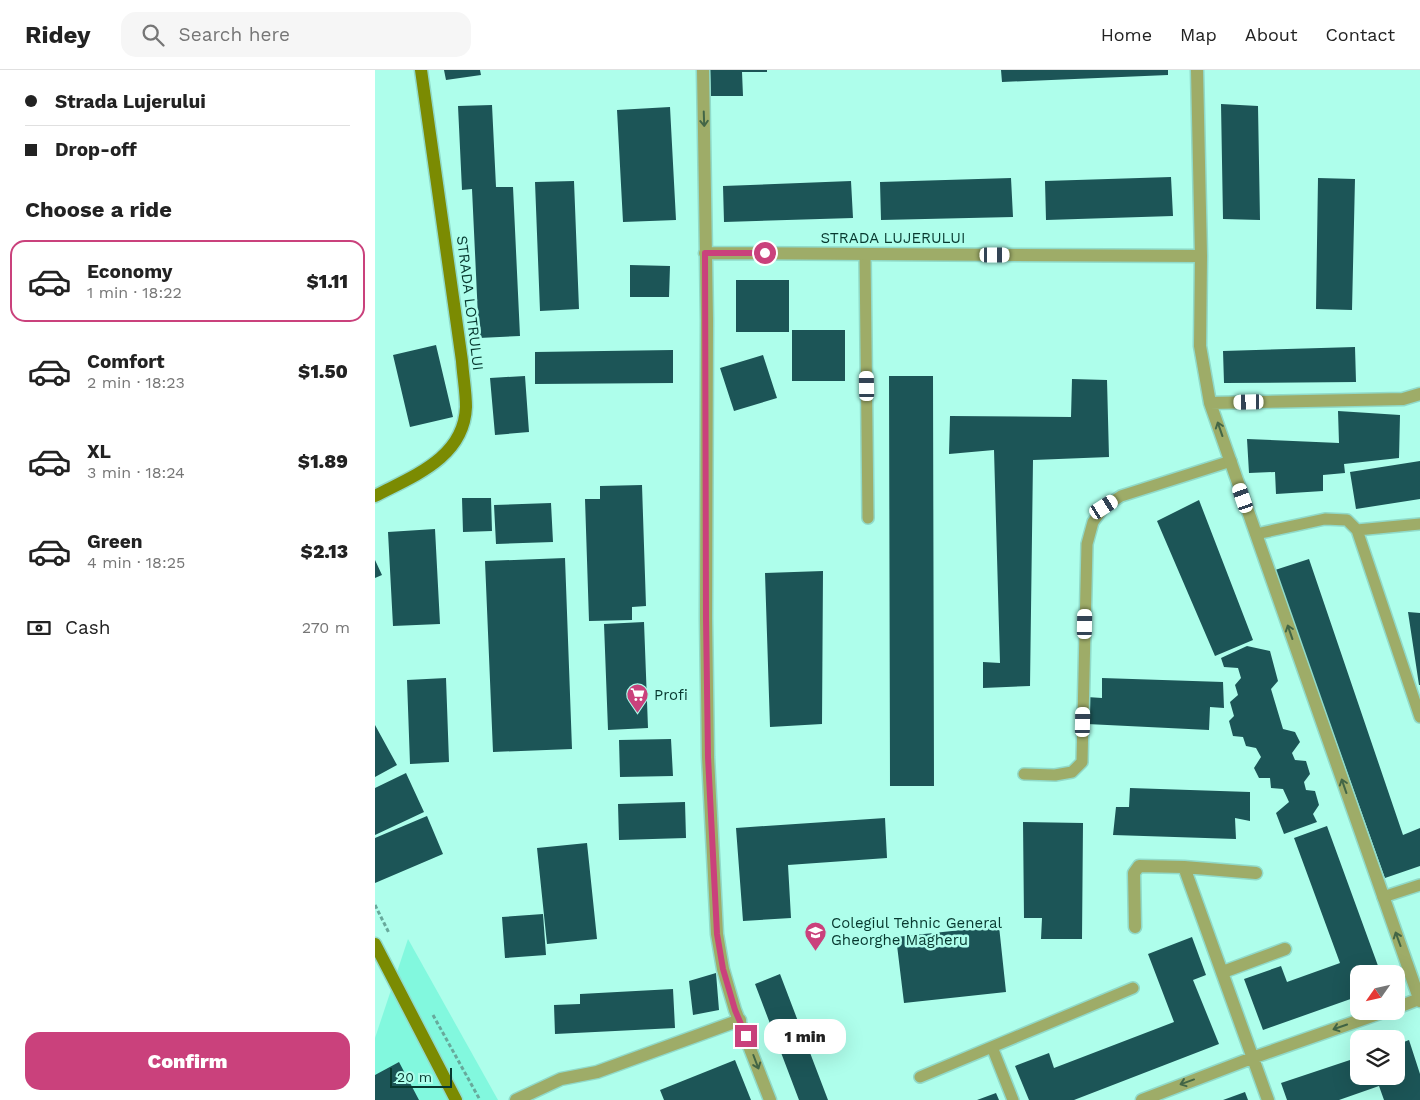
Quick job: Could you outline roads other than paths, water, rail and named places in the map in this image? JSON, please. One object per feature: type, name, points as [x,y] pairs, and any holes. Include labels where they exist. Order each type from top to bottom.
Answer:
[{"type":"street","name":"STRADA LOTRULUI","points":[[375,496],[430,467],[447,452],[460,432],[466,408],[462,361],[421,70]]},
{"type":"street","points":[[703,70],[708,757],[717,934],[723,969],[770,1100]]},
{"type":"street","points":[[1197,70],[1201,256],[1199,346],[1210,403],[1420,1000],[1405,1005]]},
{"type":"street","name":"STRADA LUJERULUI","points":[[705,253],[1201,256]]},
{"type":"street","points":[[1210,403],[1403,399],[1420,394]]},
{"type":"street","points":[[1135,927],[1134,873],[1139,866],[1184,867],[1256,873]]},
{"type":"street","points":[[1184,867],[1268,1100]]},
{"type":"street","points":[[375,944],[379,961],[456,1100]]},
{"type":"street","points":[[1223,972],[1285,949]]},
{"type":"street","points":[[516,1100],[561,1080],[597,1072],[740,1020]]},
{"type":"street","points":[[1142,1100],[1252,1058],[1360,1020]]},
{"type":"lane","points":[[865,255],[868,518]]},
{"type":"lane","points":[[1024,774],[1055,775],[1072,772],[1082,762],[1087,544],[1093,522],[1104,507],[1121,496],[1231,462]]},
{"type":"lane","points":[[1256,534],[1325,519],[1347,520],[1357,530],[1420,717]]},
{"type":"lane","points":[[1357,530],[1420,524]]},
{"type":"lane","points":[[1383,897],[1420,885]]},
{"type":"lane","points":[[920,1077],[1133,988]]},
{"type":"lane","points":[[992,1047],[1013,1100]]},
{"type":"place","name":"Profi","points":[[638,714]]},
{"type":"place","name":"Colegiul Tehnic General Gheorghe Magheru","points":[[815,951]]}]
